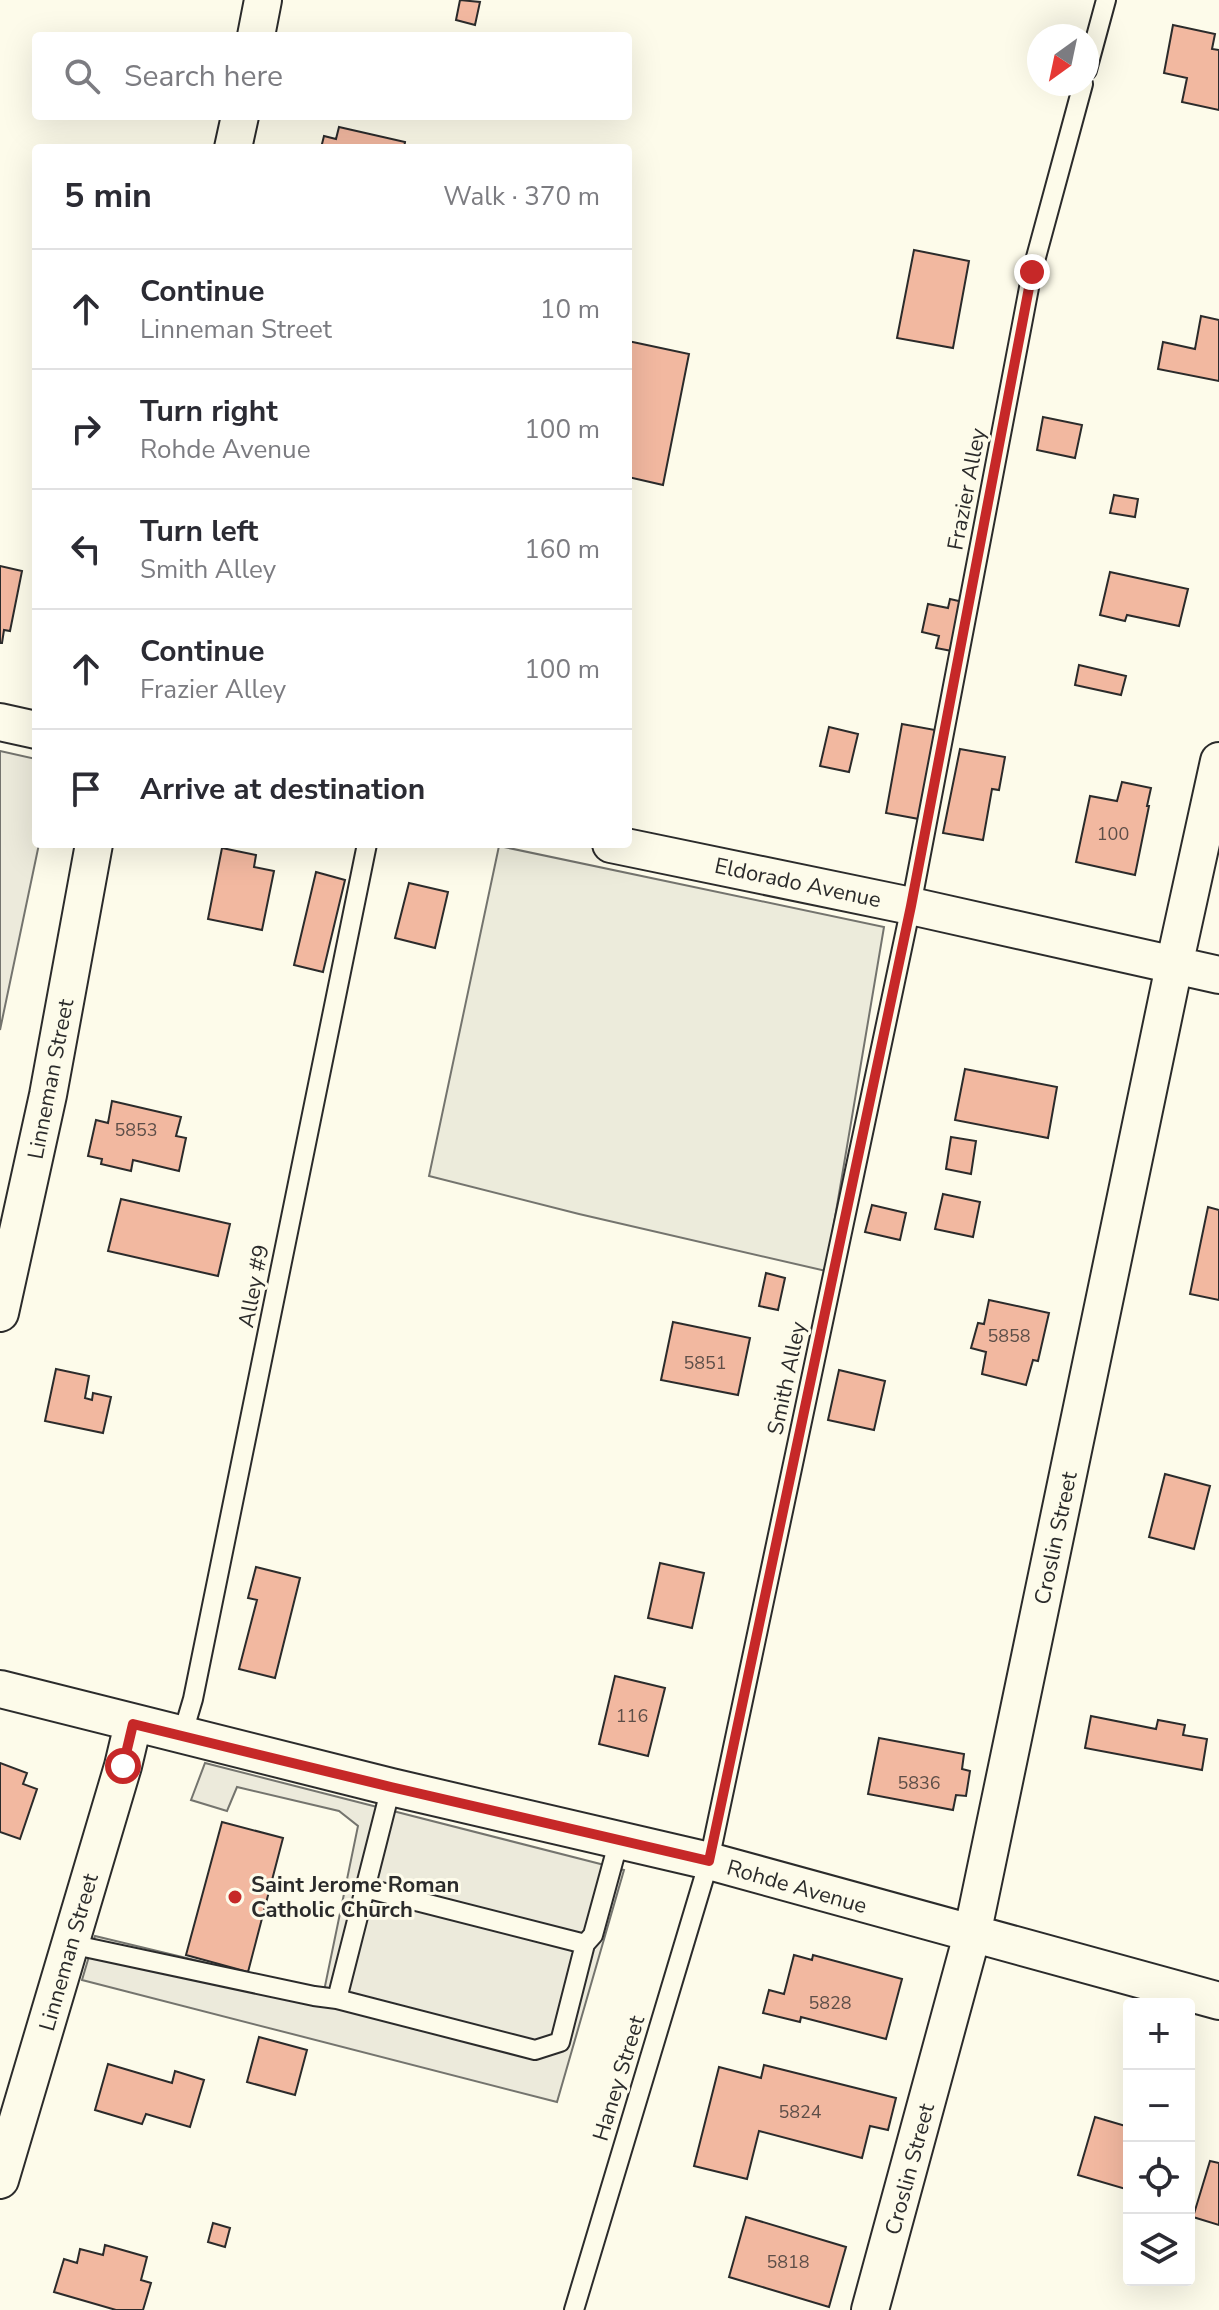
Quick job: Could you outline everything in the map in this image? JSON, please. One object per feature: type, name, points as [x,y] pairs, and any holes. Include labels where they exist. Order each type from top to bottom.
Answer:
[{"type":"street","points":[[257,32],[263,0]]},
{"type":"street","points":[[234,144],[239,120]]},
{"type":"street","points":[[0,722],[32,729]]},
{"type":"street","name":"Croslin Street","points":[[870,2310],[972,1935],[1219,761]]},
{"type":"street","name":"Linneman Street","points":[[0,1313],[48,1095],[93,848]]},
{"type":"street","name":"Eldorado Avenue","points":[[630,848],[911,906],[1219,975]]},
{"type":"street","name":"Rohde Avenue","points":[[0,1689],[391,1787],[709,1861],[1219,2001]]},
{"type":"street","name":"Linneman Street","points":[[0,2180],[133,1724]]},
{"type":"lane","points":[[1099,26],[1106,0]]},
{"type":"lane","name":"Frazier Alley","points":[[911,906],[1032,272],[1080,96]]},
{"type":"lane","name":"Alley #9","points":[[182,1736],[196,1684],[366,848]]},
{"type":"lane","name":"Smith Alley","points":[[709,1861],[911,906]]},
{"type":"lane","points":[[337,1999],[391,1787]]},
{"type":"lane","points":[[70,1944],[337,1999],[535,2050],[560,2042],[585,1944],[593,1935],[619,1840]]},
{"type":"lane","name":"Haney Street","points":[[574,2310],[709,1861]]},
{"type":"lane","points":[[365,1888],[585,1944]]},
{"type":"shaded area","points":[[0,751],[32,758],[32,848],[38,848],[0,1030]]},
{"type":"shaded area","points":[[499,848],[884,927],[826,1271],[429,1176]]},
{"type":"shaded area","points":[[205,1763],[624,1870],[557,2102],[82,1980],[95,1936],[324,1991],[358,1826],[339,1811],[237,1787],[227,1811],[191,1800]]},
{"type":"building","points":[[460,0],[480,2],[475,25],[456,20]]},
{"type":"building","points":[[1173,25],[1215,34],[1212,49],[1219,50],[1219,110],[1182,102],[1187,78],[1164,73]]},
{"type":"building","points":[[339,127],[405,142],[322,144],[324,136],[336,139]]},
{"type":"building","points":[[914,250],[969,261],[953,348],[897,338]]},
{"type":"building","points":[[1201,316],[1219,320],[1219,381],[1158,369],[1163,342],[1195,349]]},
{"type":"building","points":[[632,342],[689,354],[663,485],[632,478]]},
{"type":"building","points":[[1043,417],[1082,425],[1075,458],[1037,450]]},
{"type":"building","points":[[1114,495],[1138,499],[1135,517],[1110,513]]},
{"type":"building","points":[[0,566],[22,571],[10,631],[4,630],[2,643],[0,643]]},
{"type":"building","points":[[1110,572],[1188,589],[1179,626],[1127,615],[1125,621],[1100,615]]},
{"type":"building","points":[[950,599],[963,602],[952,651],[936,648],[939,636],[922,632],[928,604],[948,608]]},
{"type":"building","points":[[1079,665],[1126,676],[1121,695],[1075,685]]},
{"type":"building","points":[[902,724],[935,730],[919,819],[886,813]]},
{"type":"building","points":[[829,727],[858,734],[849,772],[820,766]]},
{"type":"building","points":[[960,749],[1005,757],[999,790],[992,789],[983,840],[943,833]]},
{"type":"building","points":[[1122,782],[1151,788],[1135,875],[1076,862],[1090,796],[1117,801]]},
{"type":"building","points":[[222,848],[256,855],[254,867],[274,871],[262,930],[208,919]]},
{"type":"building","points":[[316,872],[345,880],[323,972],[294,965]]},
{"type":"building","points":[[409,883],[448,892],[435,948],[395,938]]},
{"type":"building","points":[[965,1069],[1057,1087],[1048,1138],[955,1120]]},
{"type":"building","points":[[112,1101],[181,1117],[176,1136],[186,1138],[179,1171],[133,1160],[131,1171],[101,1164],[102,1159],[88,1156],[96,1120],[108,1123]]},
{"type":"building","points":[[951,1137],[976,1141],[971,1174],[946,1169]]},
{"type":"building","points":[[943,1194],[980,1202],[973,1237],[935,1229]]},
{"type":"building","points":[[121,1199],[230,1224],[218,1276],[108,1251]]},
{"type":"building","points":[[872,1205],[906,1213],[900,1240],[865,1232]]},
{"type":"building","points":[[1208,1207],[1219,1210],[1219,1300],[1190,1294]]},
{"type":"building","points":[[766,1273],[785,1278],[778,1310],[759,1306]]},
{"type":"building","points":[[989,1300],[1049,1313],[1038,1361],[1033,1360],[1026,1385],[982,1374],[986,1352],[971,1348],[978,1323],[984,1324]]},
{"type":"building","points":[[673,1322],[750,1338],[738,1395],[661,1380]]},
{"type":"building","points":[[56,1369],[89,1376],[85,1398],[92,1400],[93,1393],[111,1397],[103,1433],[45,1421]]},
{"type":"building","points":[[839,1370],[885,1381],[874,1430],[828,1420]]},
{"type":"building","points":[[1165,1474],[1210,1486],[1194,1549],[1149,1537]]},
{"type":"building","points":[[660,1563],[704,1573],[692,1628],[648,1618]]},
{"type":"building","points":[[256,1567],[300,1578],[275,1678],[239,1669],[257,1600],[248,1598]]},
{"type":"building","points":[[615,1676],[665,1688],[648,1756],[599,1744]]},
{"type":"building","points":[[1091,1716],[1156,1729],[1158,1720],[1185,1725],[1183,1735],[1207,1739],[1202,1770],[1085,1748]]},
{"type":"building","points":[[879,1738],[964,1754],[962,1769],[970,1771],[966,1796],[956,1795],[953,1810],[868,1794]]},
{"type":"building","points":[[0,1763],[27,1773],[23,1784],[37,1789],[20,1839],[0,1832]]},
{"type":"building","name":"Saint Jerome Roman Catholic Church","points":[[222,1822],[283,1838],[248,1972],[186,1955]]},
{"type":"building","points":[[794,1955],[812,1960],[813,1955],[902,1979],[886,2039],[801,2017],[800,2022],[763,2013],[769,1990],[784,1994]]},
{"type":"building","points":[[259,2037],[307,2050],[295,2095],[247,2082]]},
{"type":"building","points":[[108,2064],[172,2083],[175,2071],[204,2080],[190,2127],[146,2114],[142,2124],[95,2110]]},
{"type":"building","points":[[764,2065],[896,2098],[888,2130],[870,2126],[862,2158],[759,2131],[747,2179],[694,2166],[719,2067],[761,2078]]},
{"type":"building","points":[[1095,2117],[1123,2125],[1123,2188],[1078,2175]]},
{"type":"building","points":[[1210,2161],[1219,2163],[1219,2225],[1195,2218]]},
{"type":"building","points":[[746,2217],[846,2247],[829,2307],[729,2277]]},
{"type":"building","points":[[213,2223],[230,2228],[225,2247],[208,2242]]},
{"type":"building","points":[[105,2245],[147,2257],[141,2280],[151,2283],[143,2310],[116,2310],[54,2292],[64,2259],[77,2263],[80,2249],[103,2255]]},
{"type":"place","name":"Saint Jerome Roman Catholic Church","points":[[235,1897]]},
{"type":"route","points":[[123,1766],[133,1724],[709,1861],[911,906],[1032,272]]}]
